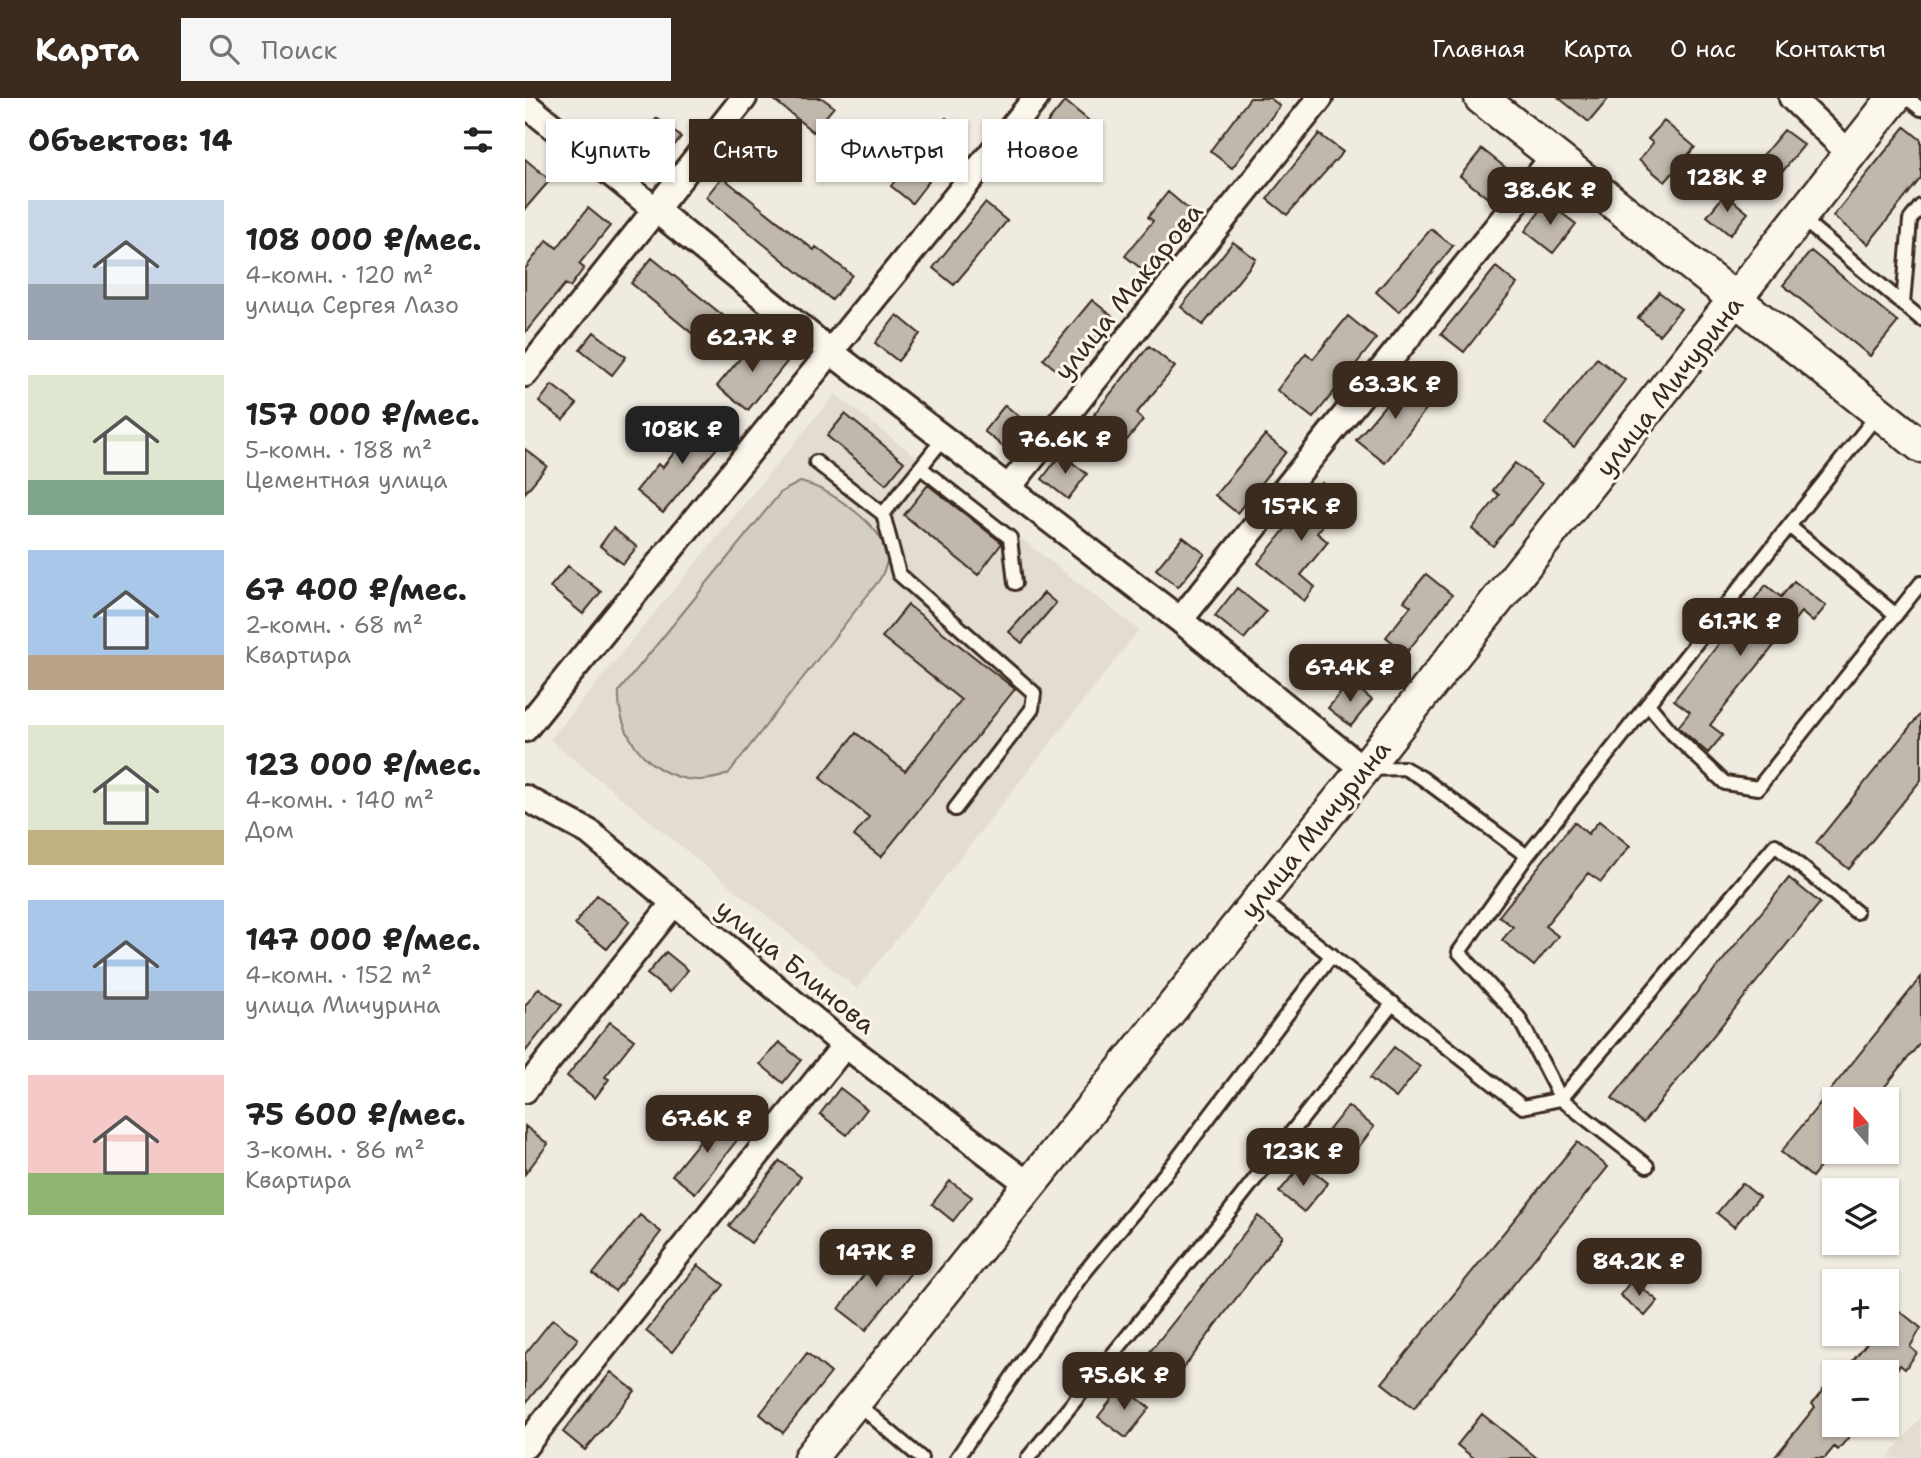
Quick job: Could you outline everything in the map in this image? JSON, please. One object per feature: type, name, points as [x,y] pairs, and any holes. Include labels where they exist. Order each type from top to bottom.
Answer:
[{"type":"street","points":[[525,374],[744,98]]},
{"type":"street","points":[[525,729],[1037,98]]},
{"type":"street","name":"улица Макарова","points":[[1009,487],[1320,98]]},
{"type":"street","points":[[1481,98],[1921,446]]},
{"type":"street","points":[[1792,98],[1849,153]]},
{"type":"street","name":"улица Мичурина","points":[[810,1458],[1364,769],[1894,98]]},
{"type":"street","points":[[525,104],[831,352],[1180,620],[1364,769]]},
{"type":"street","points":[[1180,620],[1554,156]]},
{"type":"street","name":"улица Блинова","points":[[525,798],[589,832],[845,1045],[1028,1184]]},
{"type":"street","points":[[525,1090],[673,904]]},
{"type":"street","points":[[525,1446],[845,1045]]},
{"type":"lane","points":[[1907,98],[1921,109]]},
{"type":"lane","points":[[1903,304],[1910,220],[1921,206]]},
{"type":"lane","points":[[1801,218],[1921,319]]},
{"type":"lane","points":[[1647,1166],[1561,1099],[1520,1018],[1459,952],[1527,856],[1879,412]]},
{"type":"lane","points":[[883,514],[943,439]]},
{"type":"lane","points":[[816,462],[883,514],[899,575],[1034,693],[1032,709],[955,809]]},
{"type":"lane","points":[[921,468],[1010,538],[1014,583]]},
{"type":"lane","points":[[1789,526],[1896,615]]},
{"type":"lane","points":[[1647,704],[1674,735],[1725,783],[1758,788],[1921,583]]},
{"type":"lane","points":[[1364,769],[1404,768],[1422,778],[1527,856]]},
{"type":"lane","points":[[1259,898],[1523,1107],[1561,1099],[1775,845],[1856,912]]},
{"type":"lane","points":[[957,1458],[1079,1279],[1178,1158],[1332,955]]},
{"type":"lane","points":[[1028,1458],[1226,1216],[1393,1003]]},
{"type":"lane","points":[[855,1402],[921,1458]]},
{"type":"shaded area","points":[[835,394],[1139,630],[857,989],[550,740]]},
{"type":"shaded area","points":[[800,482],[824,491],[861,516],[886,548],[884,571],[728,774],[707,779],[687,779],[668,773],[651,763],[637,749],[627,732],[619,691],[781,492]]},
{"type":"shaded area","points":[[1921,1417],[1921,1458],[1888,1458]]},
{"type":"building","points":[[772,98],[822,98],[834,107],[824,119],[816,119],[816,128],[813,132],[802,123],[802,119],[797,119]]},
{"type":"building","points":[[1250,98],[1270,98],[1280,106],[1232,168],[1210,151]]},
{"type":"building","points":[[1559,98],[1609,98],[1589,122]]},
{"type":"building","points":[[1065,101],[1087,119],[1050,119]]},
{"type":"building","points":[[1664,121],[1695,147],[1665,182],[1639,160],[1653,143],[1648,139]]},
{"type":"building","points":[[1905,127],[1921,140],[1921,178],[1868,244],[1833,216]]},
{"type":"building","points":[[1784,130],[1804,145],[1783,171],[1763,155]]},
{"type":"building","points":[[675,132],[681,137],[675,144]]},
{"type":"building","points":[[1319,134],[1343,152],[1287,215],[1267,199]]},
{"type":"building","points":[[1482,149],[1511,172],[1489,199],[1460,176]]},
{"type":"building","points":[[525,159],[546,177],[548,182],[525,209]]},
{"type":"building","points":[[718,182],[728,182],[814,250],[816,247],[852,275],[832,300],[706,197]]},
{"type":"building","points":[[894,182],[928,182],[912,203],[891,186]]},
{"type":"building","points":[[1168,192],[1194,214],[1147,273],[1125,256],[1153,221],[1148,217]]},
{"type":"building","points":[[1725,194],[1748,213],[1730,235],[1707,216]]},
{"type":"building","points":[[1547,202],[1576,224],[1553,253],[1525,231]]},
{"type":"building","points":[[985,203],[1007,221],[954,285],[933,268]]},
{"type":"building","points":[[588,208],[610,226],[579,264],[584,268],[570,287],[565,284],[525,333],[525,269],[547,240],[557,248]]},
{"type":"building","points":[[1431,229],[1453,246],[1399,312],[1376,292]]},
{"type":"building","points":[[1233,242],[1256,259],[1203,325],[1181,307]]},
{"type":"building","points":[[1811,251],[1898,322],[1870,356],[1783,285]]},
{"type":"building","points":[[652,258],[726,318],[705,344],[631,283]]},
{"type":"building","points":[[1496,267],[1517,284],[1464,352],[1441,334]]},
{"type":"building","points":[[1659,292],[1681,309],[1659,335],[1638,318]]},
{"type":"building","points":[[1092,300],[1112,316],[1064,376],[1043,359]]},
{"type":"building","points":[[897,315],[920,334],[898,361],[875,343]]},
{"type":"building","points":[[1348,316],[1376,339],[1313,418],[1277,390],[1306,353],[1313,359]]},
{"type":"building","points":[[594,332],[626,357],[612,375],[580,349]]},
{"type":"building","points":[[757,338],[787,362],[748,410],[717,386]]},
{"type":"building","points":[[1149,346],[1175,367],[1136,414],[1143,420],[1127,440],[1094,414]]},
{"type":"building","points":[[1597,358],[1625,380],[1574,447],[1545,424]]},
{"type":"building","points":[[1407,379],[1433,400],[1385,463],[1356,440]]},
{"type":"building","points":[[552,385],[577,404],[563,420],[539,402]]},
{"type":"building","points":[[1005,405],[1028,424],[1007,450],[984,431]]},
{"type":"building","points":[[845,414],[904,462],[886,484],[827,436]]},
{"type":"building","points":[[703,417],[727,436],[663,513],[636,491],[658,464],[662,468]]},
{"type":"building","points":[[1265,435],[1286,452],[1237,513],[1215,495]]},
{"type":"building","points":[[525,449],[547,466],[525,493]]},
{"type":"building","points":[[1061,454],[1087,474],[1068,499],[1042,479]]},
{"type":"building","points":[[1515,463],[1542,484],[1493,546],[1472,529],[1499,495],[1493,490]]},
{"type":"building","points":[[1322,483],[1343,500],[1317,533],[1328,542],[1301,575],[1315,587],[1304,601],[1258,563]]},
{"type":"building","points":[[928,485],[1002,543],[978,575],[904,515]]},
{"type":"building","points":[[613,528],[637,547],[623,564],[600,546]]},
{"type":"building","points":[[1183,537],[1205,554],[1178,587],[1156,569]]},
{"type":"building","points":[[568,566],[601,592],[583,614],[550,587]]},
{"type":"building","points":[[1426,574],[1452,595],[1406,653],[1386,637],[1411,606],[1404,601]]},
{"type":"building","points":[[1794,581],[1826,606],[1813,622],[1801,612],[1710,725],[1723,735],[1708,753],[1678,727],[1690,712],[1674,700],[1766,585],[1781,597]]},
{"type":"building","points":[[1237,588],[1266,612],[1244,639],[1215,616]]},
{"type":"building","points":[[1044,593],[1056,603],[1022,643],[1009,632]]},
{"type":"building","points":[[908,605],[1015,689],[881,857],[854,836],[869,817],[820,778],[856,733],[905,771],[961,700],[882,637]]},
{"type":"building","points":[[1350,682],[1372,700],[1351,726],[1328,708]]},
{"type":"building","points":[[1921,713],[1921,780],[1849,869],[1816,843]]},
{"type":"building","points":[[1599,821],[1630,846],[1601,882],[1588,873],[1545,926],[1558,936],[1534,966],[1502,940],[1513,927],[1499,916],[1574,822],[1588,834]]},
{"type":"building","points":[[1789,878],[1820,903],[1643,1123],[1612,1098]]},
{"type":"building","points":[[597,895],[630,921],[607,949],[575,924]]},
{"type":"building","points":[[666,952],[688,970],[670,992],[647,974]]},
{"type":"building","points":[[1921,977],[1921,1042],[1885,1087],[1833,1087]]},
{"type":"building","points":[[539,988],[562,1005],[525,1052],[525,1006]]},
{"type":"building","points":[[610,1022],[634,1040],[605,1077],[609,1079],[595,1098],[567,1076]]},
{"type":"building","points":[[779,1042],[801,1060],[783,1083],[760,1064]]},
{"type":"building","points":[[1394,1047],[1420,1067],[1396,1098],[1370,1078]]},
{"type":"building","points":[[840,1088],[867,1109],[847,1135],[820,1114]]},
{"type":"building","points":[[1822,1101],[1823,1164],[1812,1177],[1781,1152]]},
{"type":"building","points":[[1348,1106],[1374,1127],[1351,1157],[1324,1136]]},
{"type":"building","points":[[720,1116],[742,1134],[695,1193],[672,1175]]},
{"type":"building","points":[[525,1126],[548,1144],[525,1174]]},
{"type":"building","points":[[1577,1142],[1608,1167],[1414,1408],[1382,1383]]},
{"type":"building","points":[[780,1161],[801,1177],[751,1243],[729,1226]]},
{"type":"building","points":[[1303,1163],[1328,1183],[1304,1212],[1279,1192]]},
{"type":"building","points":[[950,1181],[972,1197],[953,1221],[932,1204]]},
{"type":"building","points":[[1742,1183],[1759,1197],[1734,1227],[1717,1213]]},
{"type":"building","points":[[640,1215],[661,1232],[615,1291],[593,1274]]},
{"type":"building","points":[[1258,1216],[1283,1236],[1173,1382],[1144,1359]]},
{"type":"building","points":[[884,1247],[913,1270],[866,1330],[839,1309]]},
{"type":"building","points":[[698,1265],[724,1285],[672,1352],[646,1331]]},
{"type":"building","points":[[1632,1280],[1658,1301],[1645,1316],[1620,1295]]},
{"type":"building","points":[[1899,1311],[1921,1328],[1910,1347],[1917,1353],[1905,1369],[1899,1366],[1899,1360],[1853,1360],[1865,1346],[1899,1346]]},
{"type":"building","points":[[553,1319],[578,1339],[525,1404],[525,1354]]},
{"type":"building","points":[[807,1353],[831,1373],[783,1433],[760,1414]]},
{"type":"building","points":[[611,1372],[635,1391],[585,1450],[563,1432]]},
{"type":"building","points":[[1122,1386],[1150,1408],[1126,1438],[1098,1417]]},
{"type":"building","points":[[1822,1391],[1822,1437],[1849,1437],[1838,1450],[1834,1447],[1825,1458],[1774,1458],[1815,1407],[1812,1404]]},
{"type":"building","points":[[1482,1414],[1537,1458],[1474,1458],[1457,1445]]}]
